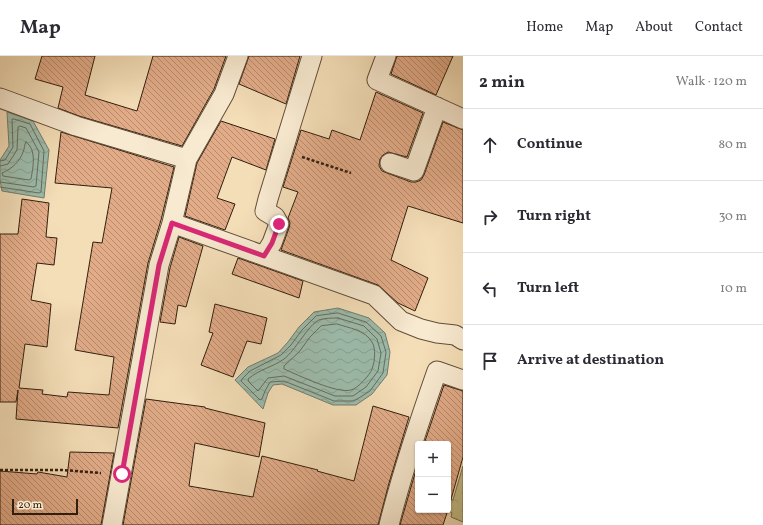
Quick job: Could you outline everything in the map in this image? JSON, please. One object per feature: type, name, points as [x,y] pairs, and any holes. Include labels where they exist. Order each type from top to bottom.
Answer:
[{"type":"street","points":[[112,525],[159,265],[172,223],[187,159],[224,94],[238,56]]},
{"type":"street","points":[[264,256],[272,243],[279,224],[275,216],[265,211],[282,150],[312,56]]},
{"type":"street","points":[[386,56],[377,80],[463,119]]},
{"type":"street","points":[[0,98],[76,126],[187,159]]},
{"type":"street","points":[[390,163],[414,171],[437,107]]},
{"type":"street","points":[[172,223],[374,296],[401,321],[421,329],[455,335],[463,340]]},
{"type":"street","points":[[389,525],[418,424],[437,371],[463,380]]},
{"type":"path","points":[[282,150],[351,173]]},
{"type":"path","points":[[0,470],[62,470],[122,474]]},
{"type":"green space","points":[[463,466],[463,522],[451,517],[451,500],[453,500]]},
{"type":"water","points":[[7,112],[33,121],[49,150],[44,198],[2,191],[0,180],[0,160],[9,146]]},
{"type":"water","points":[[338,308],[369,318],[385,333],[390,352],[387,375],[372,394],[356,405],[333,405],[282,384],[273,385],[268,393],[263,409],[235,380],[248,367],[278,353],[299,327],[314,312]]},
{"type":"building","points":[[42,56],[95,56],[85,95],[137,111],[153,56],[226,56],[214,89],[182,146],[79,116],[58,108],[63,87],[35,79]]},
{"type":"building","points":[[249,56],[300,56],[286,104],[239,84]]},
{"type":"building","points":[[397,56],[453,56],[436,95],[391,74]]},
{"type":"building","points":[[376,92],[423,113],[407,157],[388,152],[380,159],[379,166],[382,171],[411,182],[421,180],[443,122],[463,130],[463,223],[408,206],[391,260],[428,278],[415,311],[398,303],[378,285],[281,250],[289,228],[290,223],[288,218],[298,192],[283,187],[301,130],[329,139],[332,130],[360,140]]},
{"type":"building","points":[[221,121],[275,139],[266,170],[232,157],[217,198],[235,204],[225,230],[185,216],[197,163]]},
{"type":"building","points":[[61,132],[174,167],[161,220],[148,263],[118,428],[16,419],[18,390],[16,402],[0,402],[0,234],[18,234],[22,199],[49,203],[46,237],[57,238],[54,265],[37,263],[31,300],[51,304],[47,347],[25,344],[19,388],[43,390],[42,394],[67,397],[68,392],[109,395],[114,357],[75,350],[93,242],[102,243],[112,188],[55,183]]},
{"type":"building","points":[[179,237],[203,246],[186,307],[178,305],[175,324],[160,322],[170,268]]},
{"type":"building","points":[[238,258],[303,281],[299,298],[232,274]]},
{"type":"building","points":[[215,304],[267,318],[261,344],[247,341],[233,377],[201,365],[213,333],[209,332]]},
{"type":"building","points":[[444,385],[463,391],[463,457],[451,499],[451,441],[425,441]]},
{"type":"building","points":[[146,399],[205,407],[265,423],[259,457],[195,443],[189,486],[253,497],[262,456],[354,481],[373,406],[409,417],[378,525],[123,525]]},
{"type":"building","points":[[70,452],[114,453],[101,525],[0,525],[0,471],[37,474],[38,472],[67,477]]},
{"type":"building","points":[[415,473],[415,513],[447,513],[443,525],[400,525]]},
{"type":"route","points":[[122,474],[159,265],[172,223],[264,256],[272,243],[279,224]]}]
